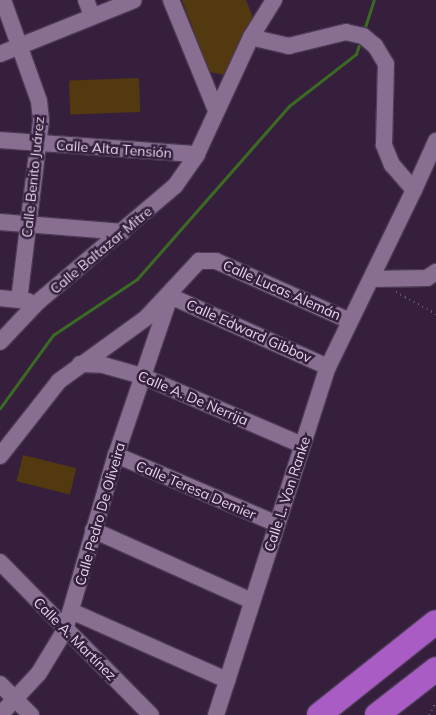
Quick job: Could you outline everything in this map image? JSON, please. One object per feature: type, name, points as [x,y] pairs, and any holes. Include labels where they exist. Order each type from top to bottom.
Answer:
[{"type":"highway","points":[[319,715],[436,622]]},
{"type":"highway","points":[[377,715],[436,669]]},
{"type":"street","name":"Calle Benito Juárez","points":[[4,0],[39,101],[38,144],[19,299]]},
{"type":"street","points":[[86,0],[92,16]]},
{"type":"street","points":[[0,54],[134,0]]},
{"type":"street","points":[[171,0],[216,110]]},
{"type":"street","name":"Calle Baltazar Mitre","points":[[0,342],[38,302],[123,232],[175,186],[197,154],[266,4]]},
{"type":"street","points":[[251,37],[289,46],[346,32],[363,36],[375,46],[386,64],[384,145],[392,164],[414,190]]},
{"type":"street","name":"Calle Alta Tensión","points":[[0,140],[197,154]]},
{"type":"street","name":"Calle L. Von Ranke","points":[[216,715],[328,367],[348,320],[373,280],[436,141]]},
{"type":"street","points":[[0,222],[123,232]]},
{"type":"street","name":"Calle Lucas Alemán","points":[[170,296],[192,265],[206,259],[216,261],[348,320]]},
{"type":"street","points":[[373,280],[427,278],[436,272]]},
{"type":"street","points":[[0,456],[47,394],[80,364],[146,318],[170,296]]},
{"type":"street","name":"Calle Edward Gibbov","points":[[170,296],[328,367]]},
{"type":"street","name":"Calle Pedro De Oliveira","points":[[0,715],[16,700],[39,673],[65,630],[116,455],[170,296]]},
{"type":"street","points":[[0,298],[38,302]]},
{"type":"street","name":"Calle A. De Nerrija","points":[[80,364],[122,369],[142,376],[302,445]]},
{"type":"street","name":"Calle Teresa Demier","points":[[116,455],[277,524]]},
{"type":"street","points":[[93,530],[252,601]]},
{"type":"street","name":"Calle A. Martínez","points":[[0,562],[65,630],[151,715]]},
{"type":"street","name":"Calle A. Martínez","points":[[71,611],[226,680]]},
{"type":"street","points":[[0,684],[31,715]]},
{"type":"path","points":[[373,280],[436,314]]},
{"type":"path","points":[[429,715],[436,702]]},
{"type":"shaded area","points":[[182,0],[246,0],[254,20],[225,75],[209,72]]},
{"type":"shaded area","points":[[139,78],[140,112],[70,114],[69,80]]},
{"type":"shaded area","points":[[23,455],[76,468],[70,495],[16,481]]},
{"type":"waterway","points":[[365,27],[374,0]]},
{"type":"waterway","points":[[0,408],[53,335],[137,279],[289,106],[356,54],[359,45]]}]
